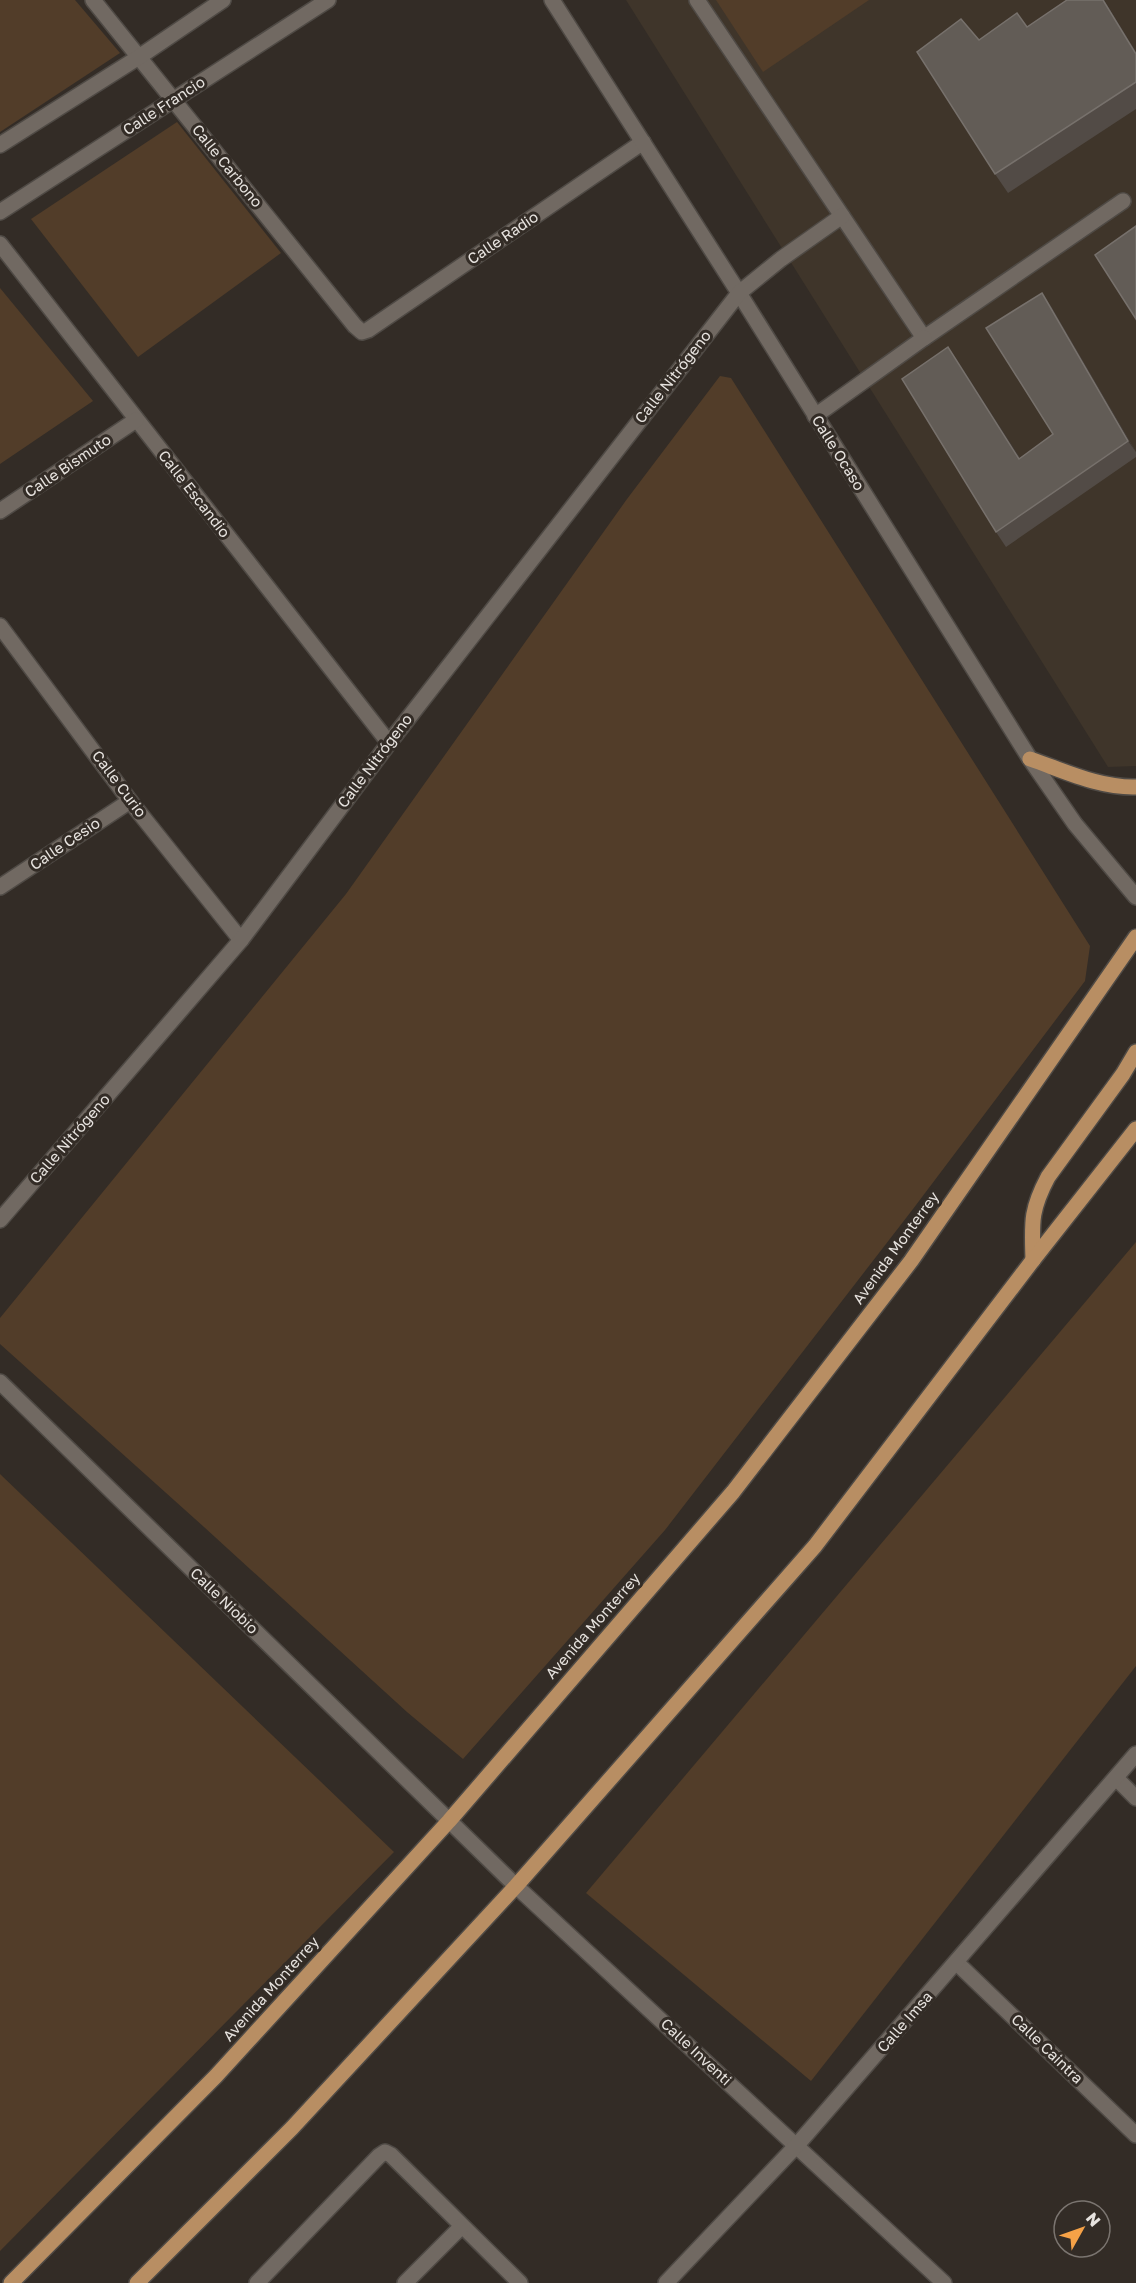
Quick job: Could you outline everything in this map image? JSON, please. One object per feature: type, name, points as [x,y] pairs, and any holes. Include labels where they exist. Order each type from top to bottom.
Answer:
[{"type":"main road","points":[[1030,759],[1095,782],[1124,787],[1136,786]]},
{"type":"main road","name":"Avenida Monterrey","points":[[11,2283],[216,2076],[449,1821],[740,1483],[910,1261],[1136,937]]},
{"type":"main road","points":[[1033,1260],[1032,1216],[1038,1195],[1048,1177],[1123,1074],[1136,1052]]},
{"type":"main road","points":[[137,2283],[292,2128],[516,1886],[815,1546],[1136,1129]]},
{"type":"street","name":"Calle Carbono","points":[[93,0],[362,332]]},
{"type":"street","points":[[0,145],[224,0]]},
{"type":"street","name":"Calle Francio","points":[[0,212],[328,0]]},
{"type":"street","name":"Calle Ocaso","points":[[552,0],[739,293],[1030,759],[1075,824],[1136,897]]},
{"type":"street","points":[[697,0],[924,338]]},
{"type":"street","name":"Calle Radio","points":[[362,332],[642,142]]},
{"type":"street","points":[[814,416],[1123,201]]},
{"type":"street","name":"Calle Nitrógeno","points":[[0,1220],[241,940],[389,743],[739,293],[772,265],[842,216]]},
{"type":"street","name":"Calle Escandio","points":[[0,244],[389,743]]},
{"type":"street","name":"Calle Bismuto","points":[[0,511],[136,420]]},
{"type":"street","name":"Calle Curio","points":[[0,626],[130,801],[241,940]]},
{"type":"street","name":"Calle Cesio","points":[[0,887],[130,801]]},
{"type":"street","name":"Calle Niobio","points":[[0,1382],[449,1821]]},
{"type":"street","name":"Calle Imsa","points":[[666,2283],[797,2145],[1117,1779],[1136,1754]]},
{"type":"street","points":[[1117,1779],[1136,1798]]},
{"type":"street","name":"Calle Inventi","points":[[449,1821],[516,1886],[944,2283]]},
{"type":"street","name":"Calle Caintra","points":[[957,1963],[1136,2135]]},
{"type":"street","points":[[257,2283],[385,2152],[520,2283]]},
{"type":"street","points":[[405,2283],[462,2226]]},
{"type":"shaded area","points":[[0,0],[75,0],[120,53],[0,132]]},
{"type":"shaded area","points":[[626,0],[1136,0],[1136,766],[1108,767]]},
{"type":"shaded area","points":[[716,0],[869,0],[763,72]]},
{"type":"shaded area","points":[[177,122],[281,253],[138,357],[31,219]]},
{"type":"shaded area","points":[[0,288],[93,401],[0,464]]},
{"type":"shaded area","points":[[720,376],[731,378],[1090,946],[1085,981],[913,1209],[665,1530],[463,1759],[407,1712],[0,1344],[0,1318],[346,894],[627,499]]},
{"type":"shaded area","points":[[1136,1242],[1136,1666],[811,2081],[586,1893]]},
{"type":"shaded area","points":[[0,1474],[394,1852],[0,2251]]},
{"type":"building","points":[[1067,0],[1103,0],[1136,54],[1136,82],[995,174],[917,52],[961,19],[979,40],[1017,13],[1027,27]]},
{"type":"building","points":[[1136,226],[1136,319],[1095,255]]},
{"type":"building","points":[[1042,293],[1128,441],[996,532],[902,379],[948,347],[1019,459],[1053,434],[986,328]]}]
